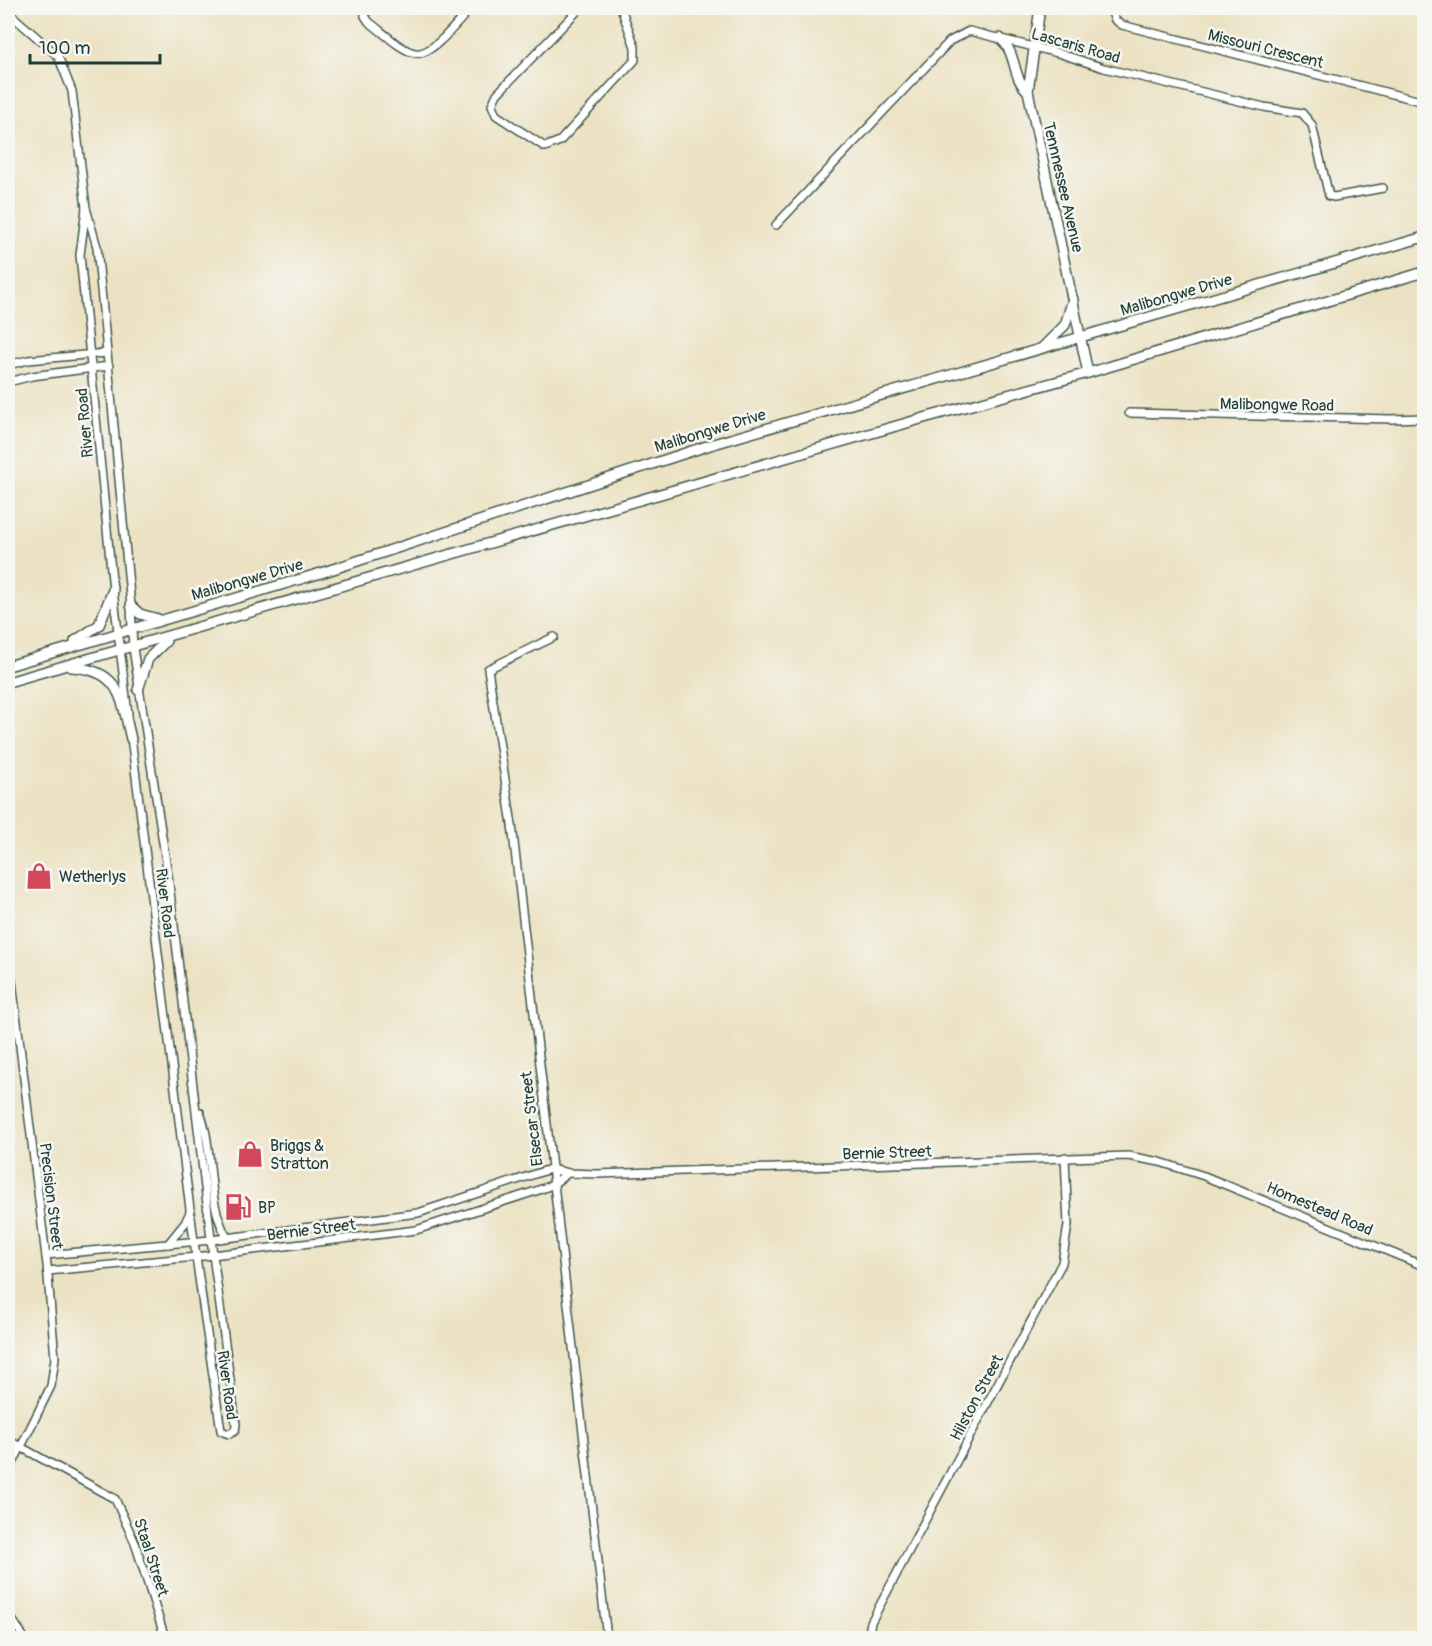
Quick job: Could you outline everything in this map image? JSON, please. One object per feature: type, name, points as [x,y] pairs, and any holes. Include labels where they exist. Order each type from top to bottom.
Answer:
[{"type":"main road","name":"Tennnessee Avenue","points":[[1040,8],[1028,91],[1089,373]]},
{"type":"main road","points":[[1000,38],[1010,48],[1017,77],[1028,91]]},
{"type":"main road","name":"Malibongwe Drive","points":[[8,666],[321,573],[710,445],[1425,237]]},
{"type":"main road","name":"Malibongwe Drive","points":[[8,682],[133,648],[267,606],[924,418],[1089,373],[1425,272]]},
{"type":"main road","points":[[1041,349],[1065,325],[1073,295]]},
{"type":"main road","points":[[57,651],[99,626],[112,590]]},
{"type":"main road","points":[[131,606],[140,614],[159,620]]},
{"type":"main road","points":[[138,690],[150,656],[156,648],[175,635]]},
{"type":"main road","points":[[63,667],[99,672],[114,684],[120,693],[131,739]]},
{"type":"street","points":[[365,8],[365,16],[369,22],[411,52],[420,54],[432,49],[471,8]]},
{"type":"street","points":[[578,8],[497,94],[493,102],[496,115],[545,147],[560,141],[633,63],[636,57],[636,47],[621,8]]},
{"type":"street","name":"Missouri Crescent","points":[[1110,8],[1115,20],[1122,25],[1425,102]]},
{"type":"street","points":[[8,12],[58,56],[72,91],[86,208]]},
{"type":"street","name":"Lascaris Road","points":[[776,225],[954,37],[969,31],[1033,46],[1104,68],[1264,107],[1302,113],[1312,125],[1329,196],[1334,198],[1383,188]]},
{"type":"street","name":"River Road","points":[[86,208],[96,247],[109,366],[131,606],[130,629],[168,875],[211,1239],[236,1424],[235,1431],[229,1434],[221,1431],[196,1257],[112,590],[93,370],[80,255],[86,208]]},
{"type":"street","points":[[8,365],[28,360],[107,353]]},
{"type":"street","points":[[8,382],[32,376],[93,370],[109,366]]},
{"type":"street","name":"Malibongwe Road","points":[[1130,413],[1425,418]]},
{"type":"street","name":"Elsecar Street","points":[[554,637],[488,669],[512,825],[550,1169],[607,1638]]},
{"type":"street","name":"Precision Street","points":[[8,949],[48,1271],[54,1372],[51,1386],[8,1473]]},
{"type":"street","points":[[195,1101],[207,1140],[216,1209],[227,1237]]},
{"type":"street","name":"Bernie Street","points":[[46,1255],[168,1244],[422,1212],[550,1169],[567,1173],[928,1165],[1065,1157],[1128,1156],[1160,1162],[1204,1176]]},
{"type":"street","name":"Hilston Street","points":[[868,1638],[872,1622],[1062,1263],[1068,1225],[1065,1157]]},
{"type":"street","name":"Bernie Street","points":[[48,1271],[196,1257],[416,1230],[552,1185],[567,1173]]},
{"type":"street","name":"Homestead Road","points":[[1204,1176],[1425,1266]]},
{"type":"street","points":[[168,1244],[185,1223],[191,1210]]},
{"type":"street","name":"Staal Street","points":[[8,1440],[115,1499],[135,1543],[165,1638]]},
{"type":"street","points":[[8,1612],[24,1638]]},
{"type":"place","name":"Wetherlys","points":[[39,876]]},
{"type":"place","name":"Briggs & Stratton","points":[[250,1154]]},
{"type":"place","name":"BP","points":[[238,1207]]}]
